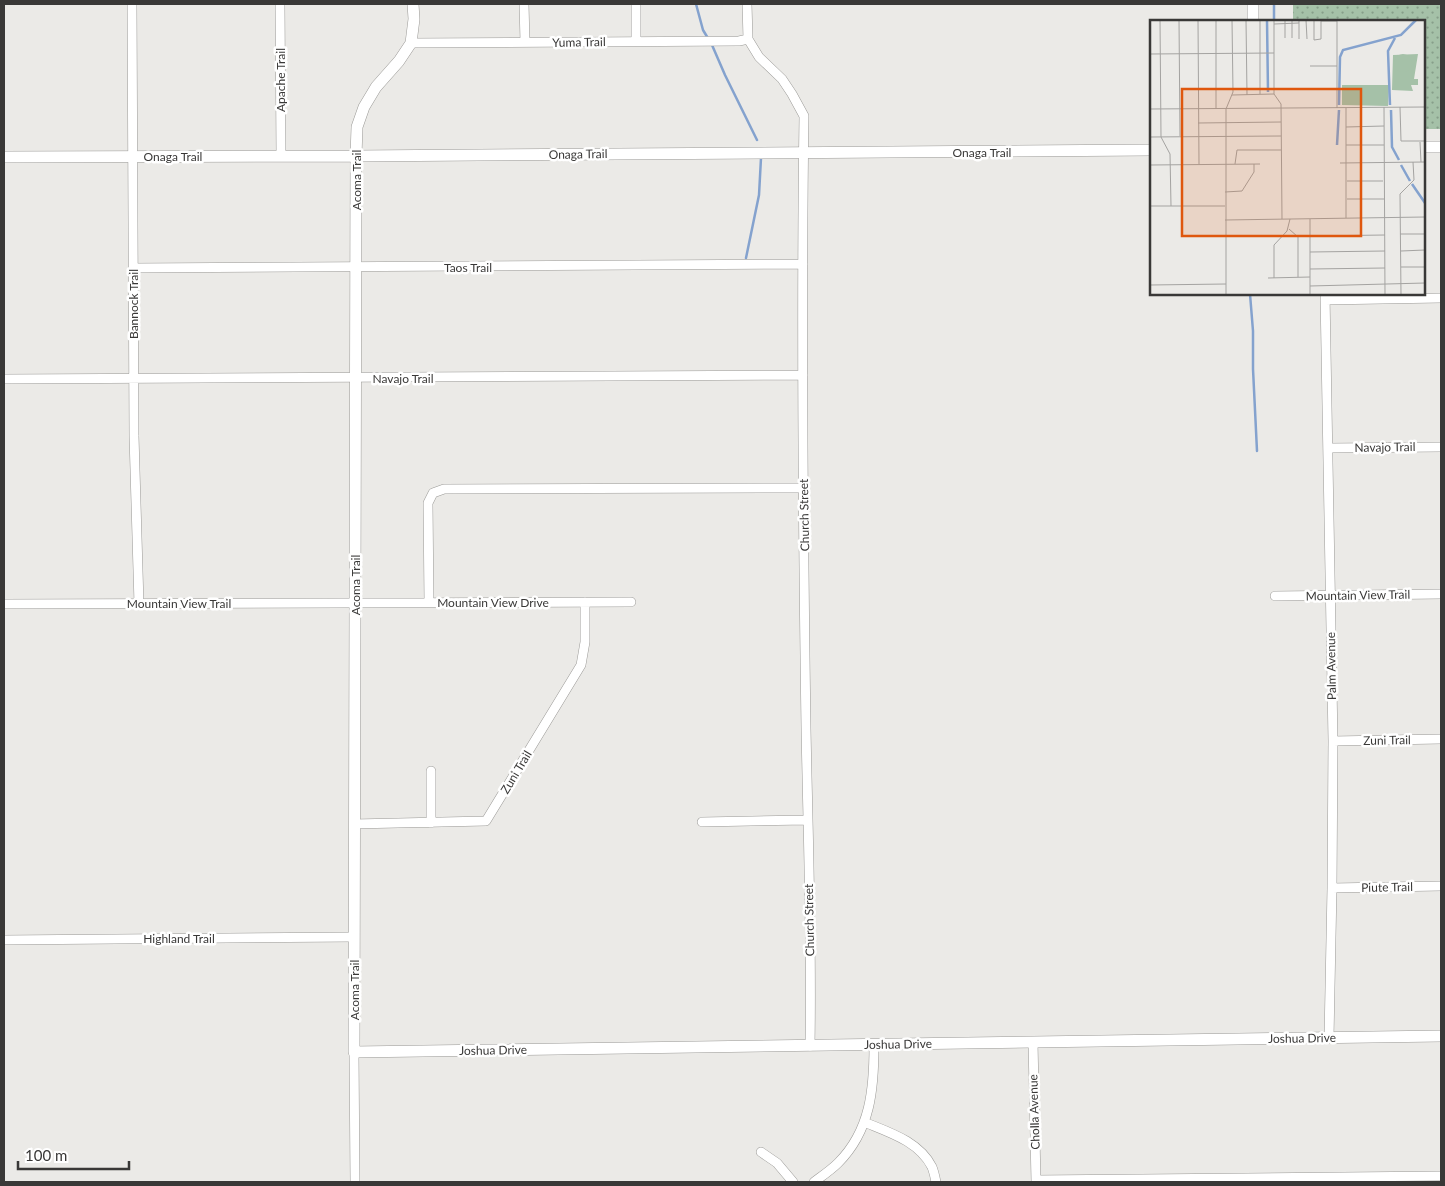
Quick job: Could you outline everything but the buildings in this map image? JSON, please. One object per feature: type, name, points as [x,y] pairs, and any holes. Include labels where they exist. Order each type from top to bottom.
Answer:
[{"type":"street","name":"Bannock Trail","points":[[132,4],[133,379],[139,604]]},
{"type":"street","name":"Apache Trail","points":[[280,4],[281,156]]},
{"type":"street","name":"Acoma Trail","points":[[354,1182],[357,128],[364,107],[376,87],[399,61],[410,43],[414,19],[414,4]]},
{"type":"street","points":[[524,4],[524,42]]},
{"type":"street","points":[[636,4],[636,41]]},
{"type":"street","points":[[746,4],[748,39]]},
{"type":"street","points":[[1253,4],[1253,20]]},
{"type":"street","name":"Yuma Trail","points":[[410,43],[739,41],[748,39]]},
{"type":"street","name":"Church Street","points":[[748,39],[759,57],[782,80],[804,116],[803,375],[810,1046]]},
{"type":"street","points":[[1425,147],[1441,147]]},
{"type":"street","name":"Onaga Trail","points":[[4,156],[356,156],[1150,150]]},
{"type":"street","name":"Taos Trail","points":[[133,268],[803,264]]},
{"type":"street","points":[[1325,297],[1441,298]]},
{"type":"street","name":"Palm Avenue","points":[[1325,297],[1333,741],[1329,1038]]},
{"type":"street","name":"Navajo Trail","points":[[4,379],[803,375]]},
{"type":"street","name":"Navajo Trail","points":[[1328,448],[1441,447]]},
{"type":"street","points":[[429,602],[428,503],[433,493],[444,489],[804,488]]},
{"type":"street","name":"Mountain View Trail","points":[[1276,596],[1441,594]]},
{"type":"street","name":"Mountain View Drive","points":[[355,602],[631,602]]},
{"type":"street","name":"Mountain View Trail","points":[[4,604],[355,602]]},
{"type":"street","name":"Zuni Trail","points":[[354,824],[486,821],[581,664],[585,642],[586,602]]},
{"type":"street","name":"Zuni Trail","points":[[1333,741],[1441,739]]},
{"type":"street","points":[[431,771],[431,823]]},
{"type":"street","points":[[702,822],[807,820]]},
{"type":"street","name":"Piute Trail","points":[[1332,888],[1441,886]]},
{"type":"street","name":"Highland Trail","points":[[4,940],[354,937]]},
{"type":"street","name":"Joshua Drive","points":[[354,1052],[1441,1036]]},
{"type":"street","name":"Cholla Avenue","points":[[1033,1042],[1036,1181]]},
{"type":"street","points":[[814,1182],[838,1162],[853,1145],[864,1122],[872,1096],[874,1045]]},
{"type":"street","points":[[864,1122],[903,1139],[921,1152],[932,1167],[936,1182]]},
{"type":"street","points":[[761,1152],[776,1163],[793,1182]]},
{"type":"street","points":[[1036,1181],[1441,1176]]},
{"type":"green space","points":[[1293,4],[1441,4],[1441,129],[1425,129],[1425,20],[1293,20]]},
{"type":"waterway","points":[[696,4],[703,30],[709,40]]},
{"type":"waterway","points":[[1274,4],[1274,20]]},
{"type":"waterway","points":[[712,45],[757,140]]},
{"type":"waterway","points":[[746,258],[759,195],[761,158]]},
{"type":"waterway","points":[[1250,295],[1257,451]]}]
